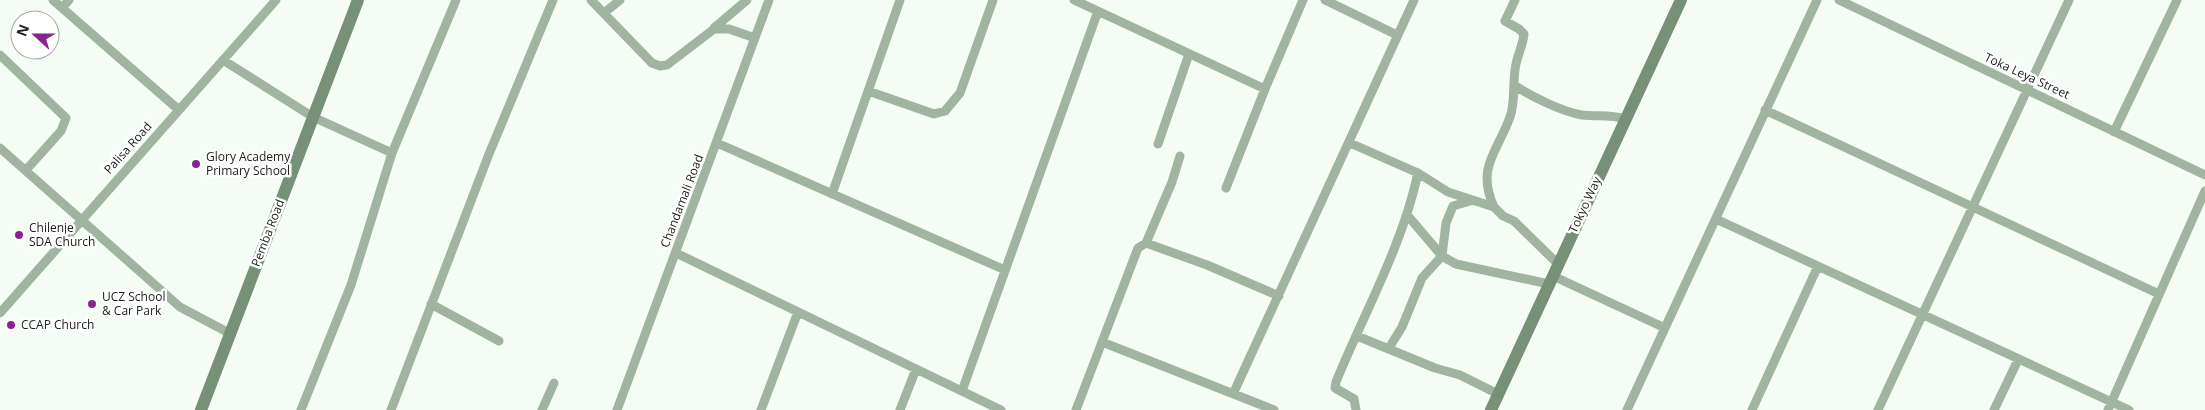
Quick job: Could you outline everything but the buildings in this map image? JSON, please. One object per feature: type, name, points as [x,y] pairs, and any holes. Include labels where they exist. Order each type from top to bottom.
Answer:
[{"type":"street","points":[[53,0],[179,110]]},
{"type":"street","points":[[62,8],[69,0]]},
{"type":"street","name":"Palisa Road","points":[[0,313],[276,0]]},
{"type":"street","name":"Pemba Road","points":[[201,410],[358,0]]},
{"type":"street","points":[[301,410],[351,285],[392,153],[456,0]]},
{"type":"street","points":[[391,410],[489,154],[553,0]]},
{"type":"street","points":[[591,0],[652,63],[660,66],[667,65],[714,29],[747,0]]},
{"type":"street","points":[[604,13],[620,0]]},
{"type":"street","name":"Chandamali Road","points":[[617,410],[769,0]]},
{"type":"street","points":[[832,194],[900,0]]},
{"type":"street","points":[[868,90],[934,114],[945,111],[960,93],[993,0]]},
{"type":"street","points":[[1074,0],[1265,90]]},
{"type":"street","points":[[1226,188],[1303,0]]},
{"type":"street","points":[[1325,0],[1397,35]]},
{"type":"street","points":[[1233,394],[1350,143],[1414,0]]},
{"type":"street","points":[[1494,207],[1489,196],[1487,168],[1511,116],[1516,64],[1523,44],[1524,34],[1505,21],[1515,0]]},
{"type":"street","name":"Tokyo Way","points":[[1491,410],[1681,0]]},
{"type":"street","points":[[1627,410],[1817,0]]},
{"type":"street","name":"Toka Leya Street","points":[[1839,0],[2205,175]]},
{"type":"street","points":[[1878,410],[1974,208],[2026,90],[2070,0]]},
{"type":"street","points":[[2114,132],[2176,0]]},
{"type":"street","points":[[962,391],[1098,11]]},
{"type":"street","points":[[714,29],[729,29],[755,38]]},
{"type":"street","points":[[1158,144],[1188,54]]},
{"type":"street","points":[[0,55],[66,118],[61,131],[26,170]]},
{"type":"street","points":[[223,60],[313,117],[392,153]]},
{"type":"street","points":[[1514,85],[1540,99],[1582,115],[1614,115],[1625,119]]},
{"type":"street","points":[[1766,110],[2159,294]]},
{"type":"street","points":[[717,143],[1005,270]]},
{"type":"street","points":[[1350,143],[1418,174],[1448,192],[1494,207],[1514,221],[1553,275]]},
{"type":"street","points":[[0,148],[180,307],[230,333]]},
{"type":"street","points":[[1076,410],[1138,248],[1146,243],[1172,182],[1180,156]]},
{"type":"street","points":[[1356,410],[1354,399],[1335,388],[1348,353],[1408,216],[1418,174]]},
{"type":"street","points":[[2110,406],[2205,191]]},
{"type":"street","points":[[1389,348],[1402,327],[1422,278],[1442,256],[1446,223],[1453,206],[1461,202],[1475,200]]},
{"type":"street","points":[[1408,216],[1442,256],[1456,264],[1485,272],[1553,275],[1665,328]]},
{"type":"street","points":[[1716,219],[1922,314],[2110,406],[2129,410]]},
{"type":"street","points":[[1146,243],[1198,262],[1279,296]]},
{"type":"street","points":[[676,253],[1001,410]]},
{"type":"street","points":[[1752,410],[1818,266]]},
{"type":"street","points":[[431,304],[499,342]]},
{"type":"street","points":[[761,410],[798,312]]},
{"type":"street","points":[[1357,336],[1435,368],[1460,376],[1498,394]]},
{"type":"street","points":[[1102,342],[1274,410]]},
{"type":"street","points":[[1994,410],[2018,360]]},
{"type":"street","points":[[900,410],[916,369]]},
{"type":"street","points":[[542,410],[554,383]]},
{"type":"place","name":"Glory Academy Primary School","points":[[196,164]]},
{"type":"place","name":"Chilenje SDA Church","points":[[19,235]]},
{"type":"place","name":"UCZ School & Car Park","points":[[92,304]]},
{"type":"place","name":"CCAP Church","points":[[11,325]]}]
